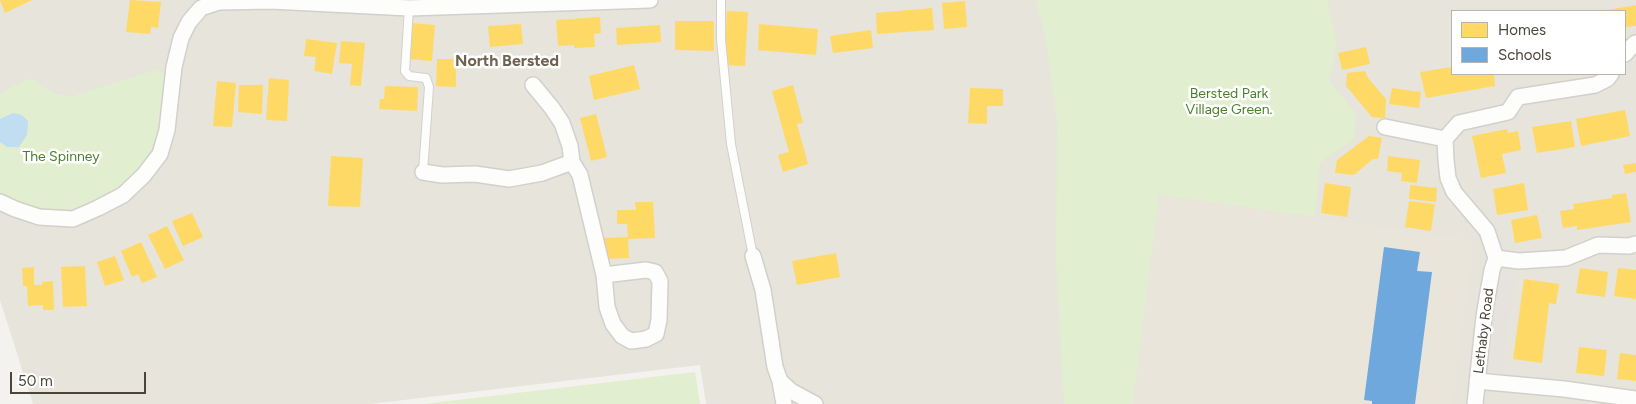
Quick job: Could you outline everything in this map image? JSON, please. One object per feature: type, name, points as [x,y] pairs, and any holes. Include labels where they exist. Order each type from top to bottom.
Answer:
[{"type":"street","points":[[0,202],[15,210],[39,217],[72,219],[123,195],[144,175],[160,154],[167,130],[174,67],[181,38],[189,22],[201,8],[219,2],[271,1],[409,8],[447,4],[650,0]]},
{"type":"street","points":[[1626,53],[1636,43]]},
{"type":"street","points":[[1610,75],[1596,85],[1518,98],[1508,112],[1459,124],[1445,138],[1448,178],[1454,192],[1487,231],[1496,258],[1520,261],[1566,258],[1598,245],[1630,246],[1636,244]]},
{"type":"street","points":[[533,86],[562,123],[570,146],[572,162],[580,175],[604,275],[608,307],[613,324],[622,336],[631,341],[646,339],[656,334],[659,320],[660,281],[655,272],[646,270],[604,275]]},
{"type":"street","points":[[1385,127],[1445,138]]},
{"type":"street","points":[[423,172],[442,175],[475,174],[509,179],[542,174],[572,162]]},
{"type":"street","points":[[753,256],[763,290],[775,367],[780,381],[784,404]]},
{"type":"street","name":"Lethaby Road","points":[[1475,404],[1484,316],[1496,258]]},
{"type":"street","points":[[780,381],[791,391],[815,404]]},
{"type":"street","points":[[1478,381],[1564,389],[1636,399]]},
{"type":"lane","points":[[721,0],[721,39],[731,144],[753,256]]},
{"type":"lane","points":[[409,8],[405,71],[409,76],[426,78],[429,87],[423,172]]},
{"type":"shaded area","points":[[0,0],[1636,0],[1636,404],[706,404],[700,365],[370,404],[33,404],[0,300]]},
{"type":"shaded area","points":[[1159,195],[1474,240],[1452,404],[1133,404]]},
{"type":"shaded area","points":[[1498,277],[1515,279],[1502,373],[1485,370]]},
{"type":"green space","name":"Bersted Park Village Green.","points":[[1036,0],[1327,0],[1337,44],[1329,80],[1356,113],[1354,139],[1320,163],[1315,217],[1159,195],[1133,404],[1064,404],[1056,262],[1057,122],[1046,41]]},
{"type":"green space","name":"The Spinney","points":[[156,70],[174,78],[167,130],[144,175],[73,219],[0,202],[0,93],[30,78],[56,94],[73,96]]},
{"type":"green space","points":[[695,372],[700,404],[423,404]]},
{"type":"water","points":[[13,113],[22,115],[28,121],[27,135],[19,147],[7,147],[0,142],[0,119]]},
{"type":"building: Homes","points":[[0,0],[32,0],[5,13]]},
{"type":"building: Homes","points":[[130,0],[161,2],[158,28],[151,27],[150,34],[126,32]]},
{"type":"building: Homes","points":[[965,1],[967,27],[944,29],[942,3]]},
{"type":"building: Homes","points":[[1636,5],[1636,26],[1626,27],[1626,10],[1608,10]]},
{"type":"building: Homes","points":[[932,8],[934,30],[877,34],[876,13]]},
{"type":"building: Homes","points":[[727,11],[748,12],[745,66],[724,65]]},
{"type":"building: Homes","points":[[600,17],[601,33],[594,34],[595,47],[574,48],[574,45],[558,46],[556,20]]},
{"type":"building: Homes","points":[[675,21],[714,21],[714,51],[675,50]]},
{"type":"building: Homes","points":[[411,23],[435,25],[432,61],[408,59]]},
{"type":"building: Homes","points":[[521,24],[523,44],[490,47],[488,26]]},
{"type":"building: Homes","points":[[759,24],[818,29],[816,55],[758,50]]},
{"type":"building: Homes","points":[[660,25],[661,42],[617,45],[616,28]]},
{"type":"building: Homes","points":[[871,30],[873,48],[833,53],[830,36]]},
{"type":"building: Homes","points":[[306,39],[337,43],[332,74],[314,71],[316,57],[304,56]]},
{"type":"building: Homes","points":[[341,41],[365,43],[361,86],[350,85],[352,64],[339,63]]},
{"type":"building: Homes","points":[[1366,47],[1370,64],[1342,70],[1338,53]]},
{"type":"building: Homes","points":[[437,59],[456,59],[456,87],[436,86]]},
{"type":"building: Homes","points":[[634,65],[640,89],[594,100],[589,76]]},
{"type":"building: Homes","points":[[1451,67],[1451,75],[1494,75],[1495,86],[1426,98],[1420,72]]},
{"type":"building: Homes","points":[[1365,71],[1368,78],[1386,99],[1385,118],[1372,117],[1346,86],[1347,73]]},
{"type":"building: Homes","points":[[269,78],[289,80],[287,121],[266,120]]},
{"type":"building: Homes","points":[[217,81],[236,83],[232,127],[213,126]]},
{"type":"building: Homes","points":[[239,85],[263,85],[262,114],[238,112]]},
{"type":"building: Homes","points":[[793,85],[803,123],[797,124],[808,164],[783,172],[778,155],[789,152],[772,91]]},
{"type":"building: Homes","points":[[385,86],[418,87],[417,111],[379,109],[380,99],[384,99]]},
{"type":"building: Homes","points":[[970,88],[1003,89],[1003,106],[987,106],[987,124],[968,123]]},
{"type":"building: Homes","points":[[1392,88],[1421,92],[1419,108],[1389,104]]},
{"type":"building: Homes","points":[[1625,110],[1630,136],[1581,146],[1576,119]]},
{"type":"building: Homes","points":[[596,114],[607,157],[591,161],[580,118]]},
{"type":"building: Homes","points":[[1571,121],[1575,147],[1537,153],[1532,127]]},
{"type":"building: Homes","points":[[1507,129],[1508,133],[1518,131],[1521,150],[1502,154],[1506,173],[1481,178],[1472,136]]},
{"type":"building: Homes","points":[[1369,136],[1382,138],[1378,159],[1373,159],[1354,175],[1335,173],[1337,160]]},
{"type":"building: Homes","points":[[331,156],[363,158],[360,207],[328,206]]},
{"type":"building: Homes","points":[[1388,156],[1420,160],[1417,183],[1401,181],[1402,173],[1387,171]]},
{"type":"building: Homes","points":[[1636,163],[1636,172],[1625,174],[1623,165]]},
{"type":"building: Homes","points":[[1325,183],[1351,187],[1347,217],[1321,213]]},
{"type":"building: Homes","points":[[1524,183],[1528,210],[1497,215],[1493,189]]},
{"type":"building: Homes","points":[[1410,185],[1437,188],[1436,202],[1409,199]]},
{"type":"building: Homes","points":[[1626,193],[1631,222],[1577,230],[1577,226],[1563,228],[1560,211],[1574,209],[1573,204],[1612,198],[1612,195]]},
{"type":"building: Homes","points":[[1409,201],[1435,204],[1431,231],[1405,227]]},
{"type":"building: Homes","points":[[635,202],[653,202],[655,238],[628,239],[629,258],[603,259],[603,238],[628,237],[627,224],[617,224],[617,210],[636,210]]},
{"type":"building: Homes","points":[[192,213],[203,237],[183,246],[172,221]]},
{"type":"building: Homes","points":[[1537,215],[1542,238],[1515,243],[1511,220]]},
{"type":"building: Homes","points":[[167,226],[184,260],[165,269],[148,235]]},
{"type":"building: Homes","points":[[141,242],[157,277],[142,283],[138,274],[132,277],[121,251]]},
{"type":"building: Homes","points":[[836,253],[840,277],[797,285],[792,261]]},
{"type":"building: Homes","points":[[115,256],[124,280],[105,286],[97,262]]},
{"type":"building: Homes","points":[[85,266],[87,306],[63,307],[61,267]]},
{"type":"building: Homes","points":[[34,267],[34,285],[42,285],[42,282],[53,281],[54,310],[43,310],[43,305],[28,306],[27,286],[23,286],[22,268]]},
{"type":"building: Homes","points":[[1580,268],[1608,272],[1605,297],[1576,293]]},
{"type":"building: Homes","points":[[1618,268],[1636,270],[1636,299],[1614,296]]},
{"type":"building: Homes","points":[[1524,279],[1559,284],[1556,304],[1549,303],[1542,363],[1513,359]]},
{"type":"building: Homes","points":[[1579,347],[1607,350],[1604,376],[1576,373]]},
{"type":"building: Homes","points":[[1620,353],[1636,355],[1636,381],[1617,379]]},
{"type":"building: Schools","points":[[1384,247],[1420,252],[1417,271],[1432,272],[1415,404],[1372,404],[1372,401],[1364,400]]},
{"type":"district","name":"North Bersted","points":[[507,61]]}]
